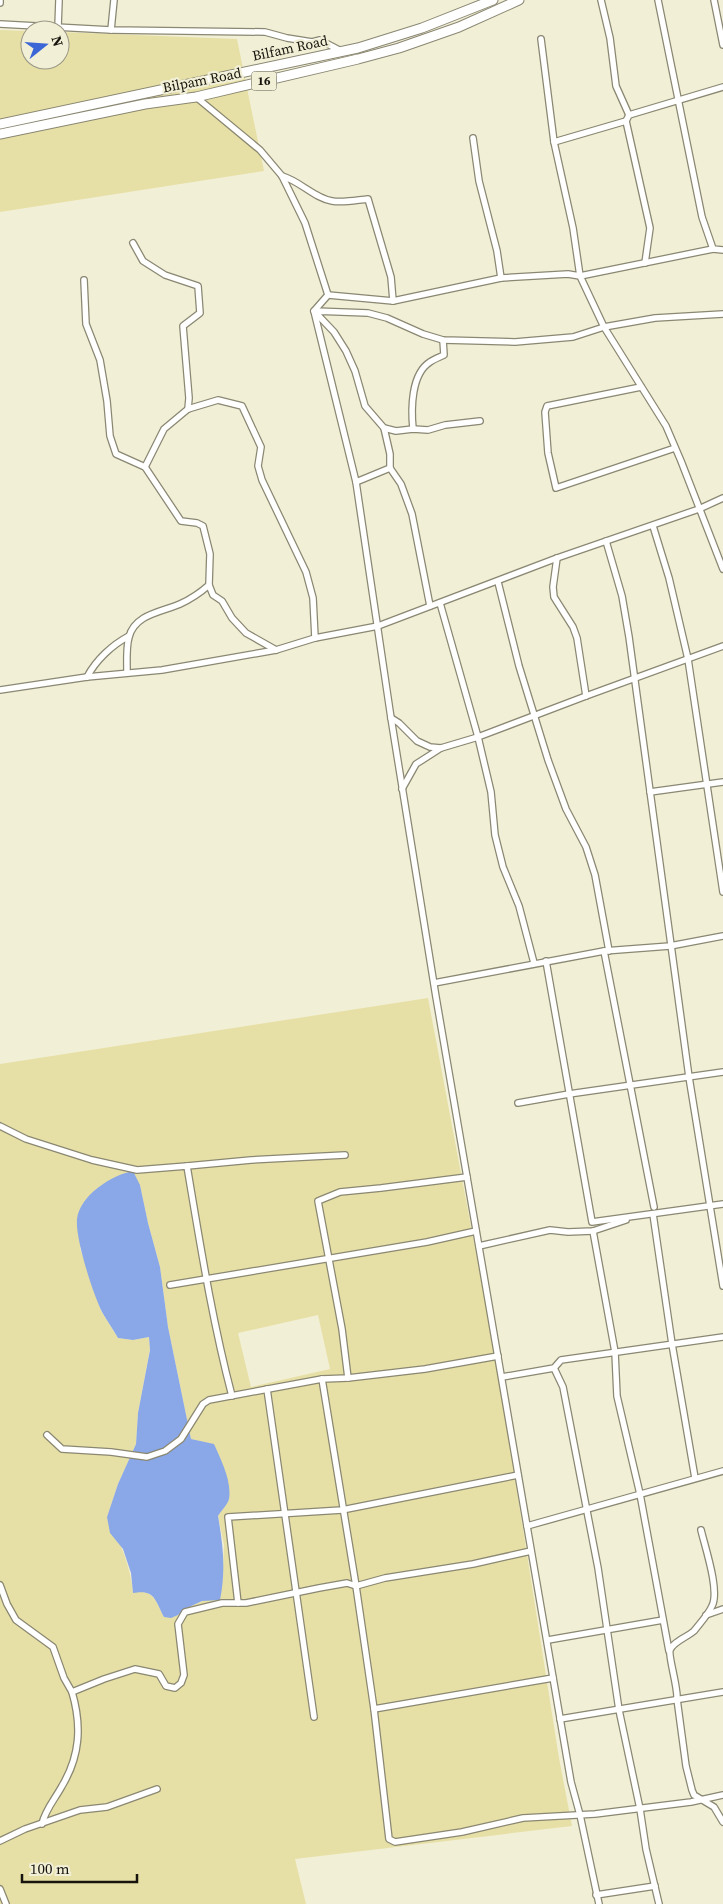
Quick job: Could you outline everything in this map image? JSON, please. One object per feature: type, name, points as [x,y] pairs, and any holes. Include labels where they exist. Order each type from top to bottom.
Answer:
[{"type":"main road","name":"Bilfam Road","points":[[0,124],[342,51],[397,36],[492,0]]},
{"type":"main road","name":"Bilpam Road","points":[[0,134],[145,104],[196,97],[358,59],[399,48],[458,27],[519,0]]},
{"type":"street","points":[[58,20],[59,0]]},
{"type":"street","points":[[111,30],[114,0]]},
{"type":"street","points":[[601,0],[610,38],[616,86],[627,118],[650,228],[645,263]]},
{"type":"street","points":[[658,0],[702,217],[713,249]]},
{"type":"street","points":[[714,0],[723,45]]},
{"type":"street","points":[[0,24],[20,26]]},
{"type":"street","points":[[70,27],[124,32],[265,32],[312,42],[320,40],[342,51]]},
{"type":"street","points":[[195,31],[197,38]]},
{"type":"street","points":[[542,39],[554,142],[570,212],[580,276],[604,327],[666,426],[723,569]]},
{"type":"street","points":[[554,142],[677,100],[723,87]]},
{"type":"street","points":[[196,97],[260,150],[282,176],[305,223],[328,295]]},
{"type":"street","points":[[473,138],[479,182],[497,251],[500,278]]},
{"type":"street","points":[[282,176],[292,179],[323,198],[333,201],[368,199],[391,276],[393,300]]},
{"type":"street","points":[[134,242],[143,260],[165,275],[198,286],[200,313],[183,326],[189,398],[188,409]]},
{"type":"street","points":[[328,295],[393,300],[500,278],[568,274],[580,276],[713,249],[723,250]]},
{"type":"street","points":[[84,280],[86,324],[100,360],[107,401],[110,436],[116,454],[145,467],[181,521],[197,522],[203,526],[210,554],[210,585],[213,595],[222,601],[232,618],[246,633],[276,650]]},
{"type":"street","points":[[314,311],[328,295]]},
{"type":"street","points":[[314,311],[368,313],[387,318],[423,334],[443,340],[515,342],[573,337],[604,327],[655,318],[723,314]]},
{"type":"street","points":[[314,311],[334,332],[346,351],[355,371],[365,406],[384,428],[390,454],[390,468],[402,484],[412,514],[430,606]]},
{"type":"street","points":[[314,311],[356,482],[402,789],[476,1231],[571,1782],[580,1815],[598,1904]]},
{"type":"street","points":[[413,429],[411,414],[414,383],[428,362],[444,355],[443,340]]},
{"type":"street","points":[[641,387],[547,406],[545,412],[548,454],[556,488],[675,448]]},
{"type":"street","points":[[145,467],[164,429],[188,409],[218,400],[242,406],[261,447],[258,466],[262,480],[300,557],[309,582],[313,598],[315,638]]},
{"type":"street","points":[[384,428],[396,431],[428,430],[446,425],[480,421]]},
{"type":"street","points":[[356,482],[390,468]]},
{"type":"street","points":[[0,690],[127,672],[162,670],[276,650],[315,638],[378,626],[557,558],[699,509],[723,498]]},
{"type":"street","points":[[653,526],[669,578],[688,659],[723,892]]},
{"type":"street","points":[[606,541],[622,596],[689,1077],[723,1286]]},
{"type":"street","points":[[557,558],[553,587],[554,597],[573,627],[577,638],[586,696]]},
{"type":"street","points":[[498,582],[534,716],[566,808],[586,847],[595,875],[629,1084],[653,1211],[672,1344],[695,1478]]},
{"type":"street","points":[[127,672],[129,636],[135,626],[146,615],[179,604],[198,595],[210,585]]},
{"type":"street","points":[[440,602],[478,737],[491,792],[495,835],[503,867],[520,906],[534,964]]},
{"type":"street","points":[[88,677],[94,664],[120,641],[129,636]]},
{"type":"street","points":[[402,789],[416,764],[441,748],[478,737],[723,646]]},
{"type":"street","points":[[391,718],[417,741],[441,748]]},
{"type":"street","points":[[650,792],[723,782]]},
{"type":"street","points":[[434,983],[607,951],[670,946],[723,936]]},
{"type":"street","points":[[546,961],[592,1222],[723,1204]]},
{"type":"street","points":[[518,1103],[629,1084],[723,1072]]},
{"type":"street","points":[[0,1126],[26,1139],[92,1160],[137,1170],[251,1160],[345,1155]]},
{"type":"street","points":[[187,1166],[206,1279],[222,1358],[232,1396]]},
{"type":"street","points":[[348,1378],[342,1329],[318,1201],[340,1192],[467,1177]]},
{"type":"street","points":[[479,1246],[550,1230],[568,1232],[593,1231],[653,1211],[676,1215],[711,1206]]},
{"type":"street","points":[[170,1285],[328,1257],[427,1242],[476,1231]]},
{"type":"street","points":[[593,1231],[615,1352],[617,1396],[640,1494],[669,1656],[678,1691],[677,1699],[686,1766],[694,1795],[714,1807],[723,1822]]},
{"type":"street","points":[[502,1377],[554,1368],[561,1360],[723,1337]]},
{"type":"street","points":[[47,1435],[62,1450],[111,1452],[147,1457],[165,1452],[181,1439],[203,1404],[209,1400],[322,1379],[348,1378],[425,1369],[498,1356]]},
{"type":"street","points":[[554,1368],[563,1387],[608,1630],[619,1710],[640,1808],[646,1849],[659,1904]]},
{"type":"street","points":[[322,1379],[374,1709],[389,1839],[395,1842],[462,1832],[523,1818],[580,1815],[704,1800],[723,1795]]},
{"type":"street","points":[[267,1389],[314,1717]]},
{"type":"street","points":[[527,1526],[723,1471]]},
{"type":"street","points":[[238,1604],[228,1517],[342,1510],[518,1474]]},
{"type":"street","points":[[669,1651],[672,1646],[690,1635],[713,1605],[714,1596],[701,1530]]},
{"type":"street","points":[[72,1692],[135,1669],[159,1674],[166,1686],[175,1688],[181,1683],[184,1675],[178,1624],[185,1612],[222,1603],[238,1604],[348,1583],[356,1586],[386,1578],[473,1564],[532,1551]]},
{"type":"street","points":[[0,1585],[7,1604],[16,1620],[53,1647],[76,1705],[79,1735],[74,1762],[63,1785],[44,1815],[42,1824]]},
{"type":"street","points":[[706,1615],[723,1609]]},
{"type":"street","points":[[548,1640],[663,1620]]},
{"type":"street","points":[[374,1709],[553,1678]]},
{"type":"street","points":[[560,1719],[723,1692]]},
{"type":"street","points":[[0,1841],[25,1829],[80,1810],[107,1807],[157,1789]]},
{"type":"street","points":[[596,1895],[655,1886]]},
{"type":"street","points":[[0,1889],[6,1904]]},
{"type":"shaded area","points":[[0,30],[20,31],[20,70],[70,70],[70,32],[237,39],[264,171],[0,212]]},
{"type":"shaded area","points":[[428,998],[498,1370],[559,1758],[572,1826],[295,1859],[306,1904],[0,1904],[0,1064]],"holes":[[[140,1185],[160,1267],[168,1327],[191,1439],[214,1445],[229,1500],[218,1516],[224,1545],[222,1587],[178,1615],[164,1617],[153,1597],[146,1593],[133,1592],[130,1572],[124,1553],[107,1517],[118,1484],[136,1444],[138,1413],[150,1349],[149,1337],[133,1340],[118,1338],[101,1311],[80,1248]],[[318,1315],[330,1369],[251,1387],[238,1333]]]},
{"type":"water","points":[[133,1171],[140,1185],[160,1267],[168,1327],[191,1439],[214,1444],[225,1471],[230,1492],[226,1505],[218,1516],[223,1558],[220,1600],[202,1601],[171,1618],[164,1617],[150,1594],[133,1593],[131,1573],[123,1549],[110,1533],[107,1517],[118,1484],[136,1444],[138,1413],[150,1350],[149,1337],[133,1340],[118,1338],[102,1312],[94,1293],[85,1266],[77,1228],[79,1210],[90,1194],[116,1177]]}]
